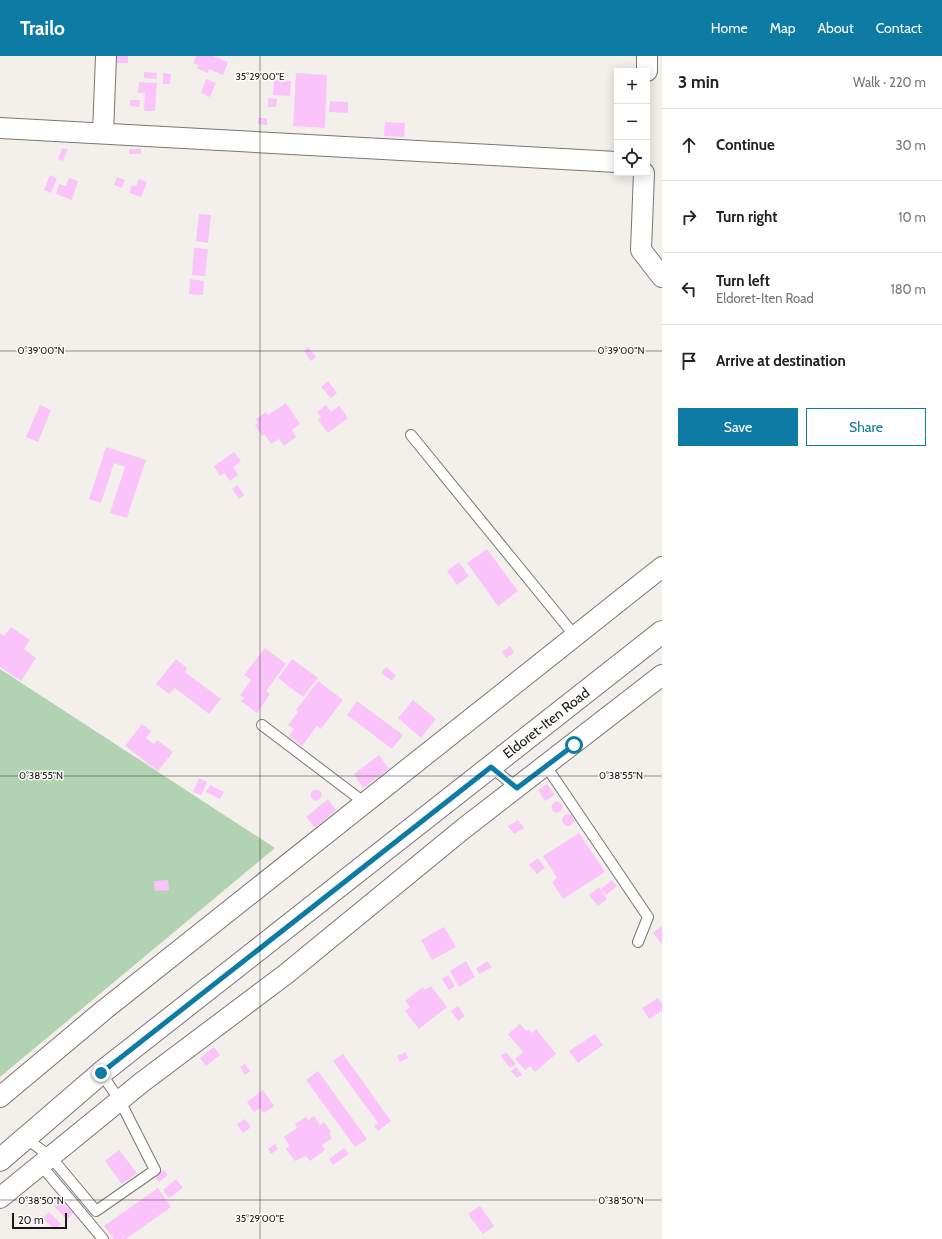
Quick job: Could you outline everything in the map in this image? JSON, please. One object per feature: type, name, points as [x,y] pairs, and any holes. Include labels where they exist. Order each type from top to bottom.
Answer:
[{"type":"main road","name":"Eldoret-Iten Road","points":[[0,1160],[101,1073],[662,632]]},
{"type":"street","points":[[103,133],[106,56]]},
{"type":"street","points":[[647,56],[647,68]]},
{"type":"street","points":[[0,128],[614,162]]},
{"type":"street","points":[[644,176],[641,250],[662,277]]},
{"type":"street","points":[[0,1097],[111,1005],[662,567]]},
{"type":"street","points":[[0,1198],[141,1083],[286,974],[463,830],[662,675]]},
{"type":"lane","points":[[411,434],[575,636]]},
{"type":"lane","points":[[262,726],[365,803]]},
{"type":"lane","points":[[546,766],[648,917],[638,942]]},
{"type":"lane","points":[[491,767],[517,788]]},
{"type":"lane","points":[[25,1138],[96,1211],[155,1170],[120,1101],[101,1073]]},
{"type":"lane","points":[[45,1160],[103,1239]]},
{"type":"green space","points":[[0,669],[275,848],[0,1077]]},
{"type":"building","points":[[115,56],[128,56],[128,63],[115,63]]},
{"type":"building","points":[[196,56],[213,56],[228,62],[223,75],[209,69],[208,73],[197,68],[198,65],[193,63]]},
{"type":"building","points":[[144,72],[157,73],[156,79],[144,78]]},
{"type":"building","points":[[163,73],[171,74],[170,84],[163,84]]},
{"type":"building","points":[[296,73],[327,75],[325,128],[293,126]]},
{"type":"building","points":[[206,79],[216,83],[210,97],[201,93]]},
{"type":"building","points":[[274,80],[291,81],[290,96],[273,95]]},
{"type":"building","points":[[139,82],[157,83],[155,111],[144,111],[145,93],[138,93]]},
{"type":"building","points":[[268,98],[277,99],[276,107],[268,107]]},
{"type":"building","points":[[130,100],[140,100],[139,107],[130,106]]},
{"type":"building","points":[[330,101],[348,102],[348,113],[329,112]]},
{"type":"building","points":[[258,118],[267,118],[267,125],[258,124]]},
{"type":"building","points":[[385,122],[405,123],[404,137],[384,136]]},
{"type":"building","points":[[62,148],[68,149],[63,161],[58,159]]},
{"type":"building","points":[[129,149],[141,149],[141,154],[129,154]]},
{"type":"building","points":[[50,175],[57,178],[51,193],[44,190]]},
{"type":"building","points":[[117,177],[125,180],[122,188],[114,185]]},
{"type":"building","points":[[69,178],[78,181],[72,200],[56,194],[59,184],[66,186]]},
{"type":"building","points":[[139,179],[147,182],[141,197],[129,193],[132,185],[136,186]]},
{"type":"building","points":[[199,214],[211,215],[208,243],[196,241]]},
{"type":"building","points":[[194,248],[208,249],[205,276],[192,275]]},
{"type":"building","points":[[190,279],[204,281],[203,295],[189,294]]},
{"type":"building","points":[[308,347],[316,357],[311,361],[304,351]]},
{"type":"building","points":[[328,381],[337,393],[331,398],[321,387]]},
{"type":"building","points":[[286,403],[300,424],[292,430],[296,437],[284,446],[279,439],[271,444],[265,435],[262,436],[255,425],[258,423],[256,419],[266,412],[268,415]]},
{"type":"building","points":[[40,405],[51,410],[38,442],[26,437]]},
{"type":"building","points":[[326,405],[331,412],[339,406],[348,418],[328,433],[318,420],[321,418],[317,412]]},
{"type":"building","points":[[106,447],[146,460],[127,518],[110,513],[125,467],[114,463],[101,503],[89,499]]},
{"type":"building","points":[[234,452],[241,461],[233,467],[238,475],[230,481],[224,473],[220,476],[214,466]]},
{"type":"building","points":[[237,485],[244,495],[239,499],[232,489]]},
{"type":"building","points":[[487,549],[518,591],[498,606],[467,563]]},
{"type":"building","points":[[459,562],[469,576],[457,585],[447,571]]},
{"type":"building","points":[[11,627],[30,640],[24,649],[36,658],[21,681],[0,667],[0,633],[4,636]]},
{"type":"building","points":[[510,646],[514,652],[506,658],[502,652]]},
{"type":"building","points":[[265,648],[286,664],[266,691],[270,694],[257,713],[241,701],[244,698],[240,695],[251,680],[244,675]]},
{"type":"building","points":[[176,659],[187,668],[185,672],[221,699],[209,714],[175,688],[169,694],[156,684]]},
{"type":"building","points":[[292,659],[318,678],[303,697],[278,678]]},
{"type":"building","points":[[386,667],[396,675],[392,681],[381,673]]},
{"type":"building","points":[[318,681],[343,700],[321,729],[317,726],[302,746],[289,736],[294,729],[288,725],[298,712],[296,710]]},
{"type":"building","points":[[413,700],[436,719],[421,738],[398,718]]},
{"type":"building","points":[[357,701],[403,735],[392,749],[347,715]]},
{"type":"building","points":[[142,724],[151,731],[146,738],[154,744],[157,740],[173,752],[158,771],[125,746]]},
{"type":"building","points":[[379,755],[389,769],[363,788],[354,774]]},
{"type":"building","points":[[199,778],[207,782],[201,795],[193,792]]},
{"type":"building","points":[[547,784],[555,795],[545,801],[538,790]]},
{"type":"building","points":[[210,785],[224,792],[220,799],[206,792]]},
{"type":"building","points":[[314,790],[318,790],[320,791],[320,799],[314,800],[311,797],[311,793]]},
{"type":"building","points":[[328,799],[336,810],[315,828],[306,817]]},
{"type":"building","points":[[555,802],[559,802],[561,803],[561,811],[555,812],[552,809],[552,805]]},
{"type":"building","points":[[568,814],[572,816],[574,820],[572,824],[568,826],[564,824],[562,820],[564,816]]},
{"type":"building","points":[[518,820],[524,828],[514,834],[508,826]]},
{"type":"building","points":[[579,833],[605,872],[563,899],[552,882],[557,878],[543,856]]},
{"type":"building","points":[[538,858],[545,868],[537,874],[529,865]]},
{"type":"building","points":[[168,880],[169,890],[155,891],[154,881]]},
{"type":"building","points":[[612,880],[617,886],[606,895],[601,889]]},
{"type":"building","points":[[599,887],[607,899],[598,906],[589,895]]},
{"type":"building","points":[[662,926],[662,945],[653,933]]},
{"type":"building","points":[[444,927],[456,947],[432,960],[421,940]]},
{"type":"building","points":[[466,961],[475,977],[459,987],[450,971]]},
{"type":"building","points":[[487,961],[492,967],[480,974],[476,969]]},
{"type":"building","points":[[448,975],[455,986],[449,990],[442,979]]},
{"type":"building","points":[[431,986],[447,1007],[419,1029],[405,1011],[410,1007],[405,1001],[423,987],[425,990]]},
{"type":"building","points":[[658,998],[662,1004],[662,1011],[649,1019],[642,1008]]},
{"type":"building","points":[[458,1006],[465,1016],[458,1021],[451,1011]]},
{"type":"building","points":[[520,1024],[526,1031],[529,1030],[532,1033],[536,1029],[556,1054],[535,1072],[530,1066],[525,1070],[515,1059],[523,1052],[508,1034]]},
{"type":"building","points":[[595,1034],[603,1045],[578,1063],[569,1051]]},
{"type":"building","points":[[214,1047],[220,1055],[206,1066],[200,1058]]},
{"type":"building","points":[[406,1052],[408,1058],[400,1062],[397,1056]]},
{"type":"building","points":[[506,1052],[516,1064],[510,1068],[501,1056]]},
{"type":"building","points":[[343,1054],[391,1121],[378,1131],[374,1126],[378,1123],[333,1061]]},
{"type":"building","points":[[245,1064],[250,1071],[245,1075],[240,1067]]},
{"type":"building","points":[[516,1067],[522,1075],[517,1078],[511,1071]]},
{"type":"building","points":[[318,1071],[367,1139],[355,1147],[306,1080]]},
{"type":"building","points":[[263,1090],[274,1106],[264,1113],[260,1108],[254,1112],[247,1102]]},
{"type":"building","points":[[314,1116],[320,1125],[324,1122],[331,1132],[329,1133],[332,1138],[322,1145],[325,1150],[310,1161],[306,1156],[295,1161],[286,1149],[290,1146],[284,1137],[297,1128],[295,1124],[306,1117],[308,1120]]},
{"type":"building","points":[[245,1119],[251,1127],[243,1133],[237,1124]]},
{"type":"building","points":[[275,1144],[278,1149],[271,1154],[268,1149]]},
{"type":"building","points":[[344,1148],[349,1154],[333,1165],[329,1159]]},
{"type":"building","points":[[119,1150],[137,1173],[122,1184],[105,1161]]},
{"type":"building","points":[[164,1170],[168,1175],[159,1182],[155,1176]]},
{"type":"building","points":[[176,1179],[183,1188],[169,1198],[163,1190]]},
{"type":"building","points":[[158,1188],[171,1207],[126,1239],[114,1239],[104,1226]]},
{"type":"building","points":[[61,1200],[73,1213],[67,1220],[54,1206]]},
{"type":"building","points":[[480,1206],[494,1226],[483,1234],[468,1214]]},
{"type":"building","points":[[49,1212],[61,1224],[55,1230],[43,1218]]},
{"type":"route","points":[[101,1073],[491,767],[517,788],[574,745]]}]
